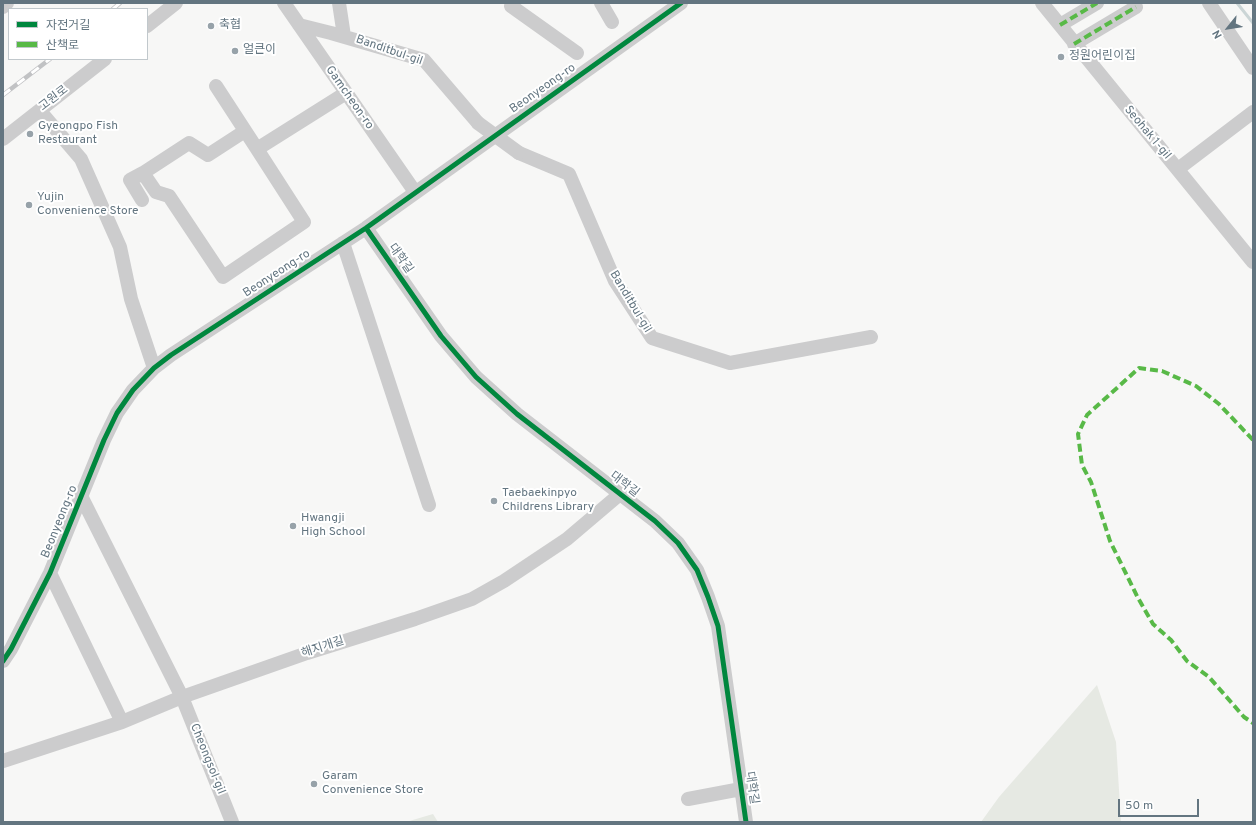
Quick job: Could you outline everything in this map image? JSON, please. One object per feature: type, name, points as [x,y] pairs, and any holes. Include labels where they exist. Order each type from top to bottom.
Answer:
[{"type":"street","points":[[3,7],[7,3]]},
{"type":"street","points":[[148,25],[176,3]]},
{"type":"street","name":"Gamcheon-ro","points":[[284,3],[415,192]]},
{"type":"street","name":"Banditbul-gil","points":[[339,3],[344,36]]},
{"type":"street","points":[[601,3],[612,22]]},
{"type":"street","name":"Beonyeong-ro","points":[[3,661],[11,649],[50,573],[104,440],[117,413],[133,390],[154,368],[171,355],[366,228],[667,8],[681,3]]},
{"type":"street","name":"Seohak 1-gil","points":[[1042,3],[1116,96],[1178,169],[1253,262]]},
{"type":"street","points":[[1060,25],[1098,3]]},
{"type":"street","points":[[1209,3],[1253,68]]},
{"type":"street","points":[[511,4],[577,53]]},
{"type":"street","points":[[1074,44],[1136,7]]},
{"type":"street","name":"Banditbul-gil","points":[[299,25],[344,36],[424,60],[478,123],[519,153],[569,174],[615,281],[652,338],[730,363],[871,337]]},
{"type":"street","name":"고원로","points":[[3,139],[104,60]]},
{"type":"street","points":[[143,172],[156,192],[169,196],[223,277],[304,222],[216,86]]},
{"type":"street","points":[[257,149],[346,93]]},
{"type":"street","points":[[40,111],[81,159],[120,247],[131,299],[154,368]]},
{"type":"street","points":[[1178,169],[1253,112]]},
{"type":"street","points":[[142,200],[130,180],[189,143],[208,155],[245,130]]},
{"type":"street","name":"대학길","points":[[366,228],[441,336],[476,378],[517,414],[655,520],[678,543],[697,570],[718,626],[746,822]]},
{"type":"street","points":[[343,243],[429,505]]},
{"type":"street","name":"해지개길","points":[[3,761],[122,722],[182,697],[307,652],[415,619],[472,598],[504,581],[567,539],[620,494]]},
{"type":"street","name":"Cheongsol-gil","points":[[81,496],[182,697],[232,822]]},
{"type":"street","points":[[50,573],[122,722]]},
{"type":"street","points":[[688,799],[741,789]]},
{"type":"shaded area","points":[[1097,685],[1116,742],[1121,822],[981,822],[999,797]]},
{"type":"shaded area","points":[[433,814],[438,822],[406,822]]},
{"type":"waterway","points":[[1237,3],[1253,23]]},
{"type":"railway","points":[[114,8],[120,3]]},
{"type":"railway","points":[[3,95],[49,60]]},
{"type":"marked path","points":[[1060,25],[1097,3]]},
{"type":"marked path","points":[[1074,44],[1136,7]]},
{"type":"marked path","points":[[1253,440],[1219,404],[1196,386],[1162,371],[1139,368],[1087,415],[1078,434],[1082,465],[1091,482],[1110,541],[1138,598],[1153,624],[1171,640],[1187,661],[1209,677],[1244,717],[1253,723]]},
{"type":"cycle path","points":[[3,661],[11,649],[50,573],[104,440],[117,413],[133,390],[154,368],[171,355],[366,228],[681,3]]},
{"type":"cycle path","points":[[366,228],[441,336],[476,377],[517,414],[655,521],[678,543],[697,570],[718,626],[746,822]]},
{"type":"place","name":"축협","points":[[211,26]]},
{"type":"place","name":"얼큰이","points":[[235,51]]},
{"type":"place","name":"정원어린이집","points":[[1061,57]]},
{"type":"place","name":"Gyeongpo Fish Restaurant","points":[[30,134]]},
{"type":"place","name":"Yujin Convenience Store","points":[[29,205]]},
{"type":"place","name":"Taebaekinpyo Childrens Library","points":[[494,501]]},
{"type":"place","name":"Hwangji High School","points":[[293,526]]},
{"type":"place","name":"Garam Convenience Store","points":[[314,784]]}]
